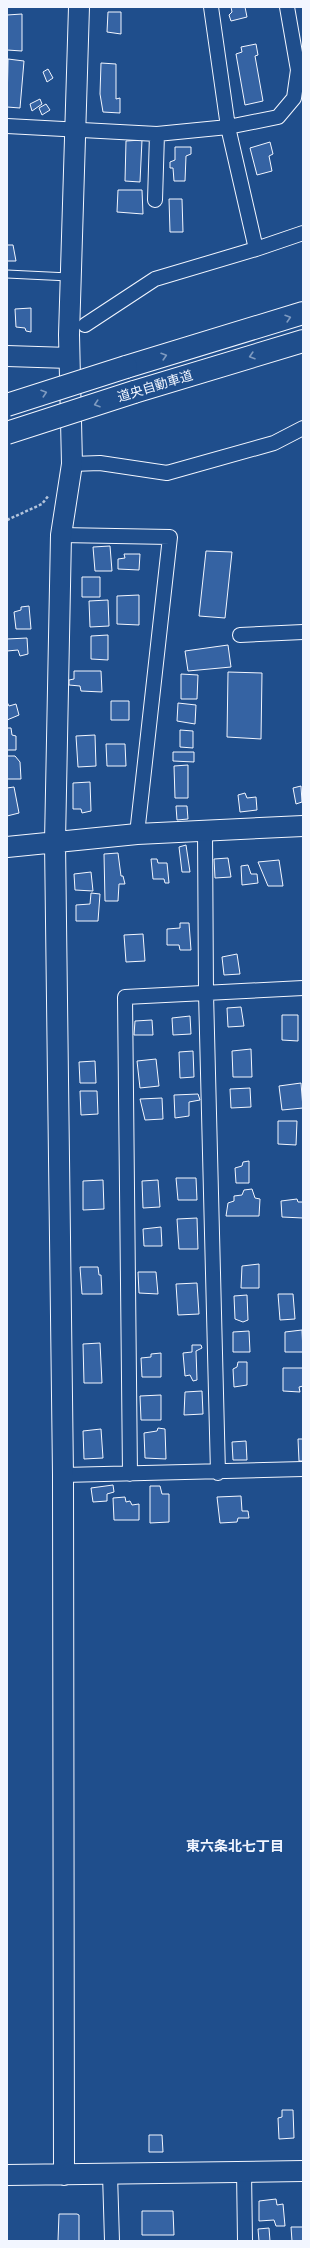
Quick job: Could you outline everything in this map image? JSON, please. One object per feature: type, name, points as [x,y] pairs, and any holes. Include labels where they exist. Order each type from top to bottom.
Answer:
[{"type":"highway","name":"道央自動車道","points":[[7,405],[303,313]]},
{"type":"highway","name":"道央自動車道","points":[[7,433],[134,392],[303,341]]},
{"type":"street","points":[[64,2175],[63,1475],[55,842],[61,535],[72,464],[69,358],[77,330],[70,277],[79,7]]},
{"type":"street","points":[[211,7],[228,127],[256,249]]},
{"type":"street","points":[[7,126],[74,128],[158,134],[228,127],[278,117],[294,98],[298,70],[287,7]]},
{"type":"street","points":[[156,200],[158,134]]},
{"type":"street","points":[[77,330],[155,279],[256,249],[303,233]]},
{"type":"street","points":[[7,356],[69,358]]},
{"type":"street","points":[[72,464],[100,463],[167,473],[274,443],[303,428]]},
{"type":"street","points":[[61,535],[170,537],[137,834]]},
{"type":"street","points":[[240,635],[303,632]]},
{"type":"street","points":[[7,847],[137,834],[205,832],[303,826]]},
{"type":"street","points":[[205,832],[206,993],[218,1473]]},
{"type":"street","points":[[130,1474],[125,997],[303,988]]},
{"type":"street","points":[[63,1475],[218,1473],[303,1469]]},
{"type":"street","points":[[244,2171],[245,2241]]},
{"type":"street","points":[[7,2175],[303,2171]]},
{"type":"street","points":[[110,2174],[112,2241]]},
{"type":"lane","points":[[7,274],[70,277]]},
{"type":"path","points":[[7,520],[42,504],[51,493]]},
{"type":"building","points":[[231,7],[245,7],[247,17],[231,21],[229,15],[232,12]]},
{"type":"building","points":[[108,12],[121,12],[121,34],[107,32]]},
{"type":"building","points":[[22,14],[22,51],[7,50],[7,15]]},
{"type":"building","points":[[256,44],[258,55],[255,56],[263,101],[245,105],[236,54],[242,52],[241,47]]},
{"type":"building","points":[[8,59],[24,61],[20,108],[7,107]]},
{"type":"building","points":[[101,63],[116,64],[116,99],[120,98],[120,113],[103,112],[100,94]]},
{"type":"building","points":[[48,69],[53,78],[47,82],[43,72]]},
{"type":"building","points":[[40,99],[42,104],[32,111],[30,104]]},
{"type":"building","points":[[46,104],[50,110],[42,115],[39,108]]},
{"type":"building","points":[[142,140],[140,182],[125,181],[126,141]]},
{"type":"building","points":[[270,142],[273,154],[269,156],[272,171],[257,175],[250,148]]},
{"type":"building","points":[[175,147],[191,147],[191,154],[186,156],[185,181],[174,181],[173,168],[170,168],[170,162],[175,160]]},
{"type":"building","points":[[118,190],[142,190],[143,214],[117,212]]},
{"type":"building","points":[[169,199],[182,199],[183,232],[170,232]]},
{"type":"building","points":[[7,245],[13,245],[16,261],[7,261]]},
{"type":"building","points":[[31,308],[31,332],[26,331],[25,328],[16,327],[15,309]]},
{"type":"building","points":[[110,546],[112,571],[95,571],[93,547]]},
{"type":"building","points":[[206,551],[232,552],[225,618],[199,616]]},
{"type":"building","points":[[124,554],[140,554],[139,570],[118,569],[118,559],[125,558]]},
{"type":"building","points":[[82,577],[100,577],[100,597],[82,597]]},
{"type":"building","points":[[139,595],[139,625],[117,624],[117,596]]},
{"type":"building","points":[[108,600],[109,626],[90,627],[89,601]]},
{"type":"building","points":[[29,606],[31,629],[16,629],[14,612],[21,610],[21,607]]},
{"type":"building","points":[[108,635],[108,660],[91,659],[91,636]]},
{"type":"building","points":[[27,638],[28,654],[20,656],[18,650],[7,651],[7,639]]},
{"type":"building","points":[[228,645],[231,667],[188,671],[185,651]]},
{"type":"building","points":[[74,671],[101,671],[102,692],[81,691],[80,686],[69,685],[69,680],[74,679]]},
{"type":"building","points":[[228,672],[262,673],[261,739],[227,737]]},
{"type":"building","points":[[181,674],[198,675],[197,699],[181,699]]},
{"type":"building","points":[[111,701],[129,701],[129,720],[111,720]]},
{"type":"building","points":[[7,702],[9,706],[16,704],[19,715],[7,720]]},
{"type":"building","points":[[178,703],[196,705],[195,724],[177,721]]},
{"type":"building","points":[[7,728],[11,728],[12,735],[16,736],[16,750],[7,750]]},
{"type":"building","points":[[180,730],[193,731],[193,748],[180,747]]},
{"type":"building","points":[[95,735],[96,766],[78,767],[76,736]]},
{"type":"building","points":[[106,744],[125,744],[126,766],[107,766]]},
{"type":"building","points":[[173,752],[194,752],[194,762],[173,761]]},
{"type":"building","points":[[7,756],[15,756],[20,762],[21,779],[7,779]]},
{"type":"building","points":[[188,765],[188,798],[175,798],[174,766]]},
{"type":"building","points":[[90,782],[91,811],[82,813],[81,809],[73,809],[73,783]]},
{"type":"building","points":[[301,786],[302,802],[296,804],[293,788]]},
{"type":"building","points":[[14,787],[19,813],[7,816],[7,788]]},
{"type":"building","points":[[245,793],[247,798],[256,797],[257,810],[240,812],[238,795]]},
{"type":"building","points":[[176,806],[187,806],[188,819],[177,820]]},
{"type":"building","points":[[186,845],[190,872],[182,872],[179,847]]},
{"type":"building","points":[[118,853],[121,876],[123,876],[125,884],[119,884],[118,901],[105,901],[104,854]]},
{"type":"building","points":[[228,858],[231,877],[215,878],[214,859]]},
{"type":"building","points":[[151,859],[157,859],[158,863],[167,863],[169,883],[165,883],[164,879],[153,879]]},
{"type":"building","points":[[279,860],[283,886],[268,886],[258,862]]},
{"type":"building","points":[[248,865],[251,874],[257,874],[258,883],[242,885],[241,866]]},
{"type":"building","points":[[91,872],[93,891],[75,890],[74,874]]},
{"type":"building","points":[[91,893],[100,894],[98,921],[76,921],[76,905],[90,904]]},
{"type":"building","points":[[180,923],[189,923],[191,950],[180,950],[179,945],[167,945],[167,929],[180,928]]},
{"type":"building","points":[[143,934],[145,961],[126,962],[124,935]]},
{"type":"building","points":[[237,954],[240,974],[224,975],[222,957]]},
{"type":"building","points":[[241,1007],[244,1026],[228,1027],[227,1008]]},
{"type":"building","points":[[282,1015],[298,1015],[298,1041],[282,1040]]},
{"type":"building","points":[[190,1016],[191,1034],[173,1035],[172,1018]]},
{"type":"building","points":[[152,1020],[153,1035],[134,1035],[135,1021]]},
{"type":"building","points":[[251,1049],[252,1077],[233,1077],[232,1051]]},
{"type":"building","points":[[193,1051],[194,1077],[180,1078],[179,1052]]},
{"type":"building","points":[[156,1059],[159,1086],[140,1088],[137,1061]]},
{"type":"building","points":[[95,1061],[96,1083],[80,1083],[79,1062]]},
{"type":"building","points":[[301,1083],[303,1108],[282,1110],[279,1086]]},
{"type":"building","points":[[250,1088],[251,1107],[231,1108],[230,1089]]},
{"type":"building","points":[[80,1091],[97,1091],[98,1114],[81,1115]]},
{"type":"building","points":[[198,1094],[200,1100],[189,1102],[189,1116],[175,1118],[174,1095]]},
{"type":"building","points":[[162,1098],[163,1119],[145,1120],[140,1099]]},
{"type":"building","points":[[278,1121],[297,1121],[296,1145],[278,1144]]},
{"type":"building","points":[[249,1161],[249,1183],[236,1183],[235,1168],[242,1166],[243,1162]]},
{"type":"building","points":[[176,1178],[196,1178],[197,1200],[178,1200]]},
{"type":"building","points":[[103,1180],[104,1209],[83,1210],[83,1181]]},
{"type":"building","points":[[158,1180],[160,1207],[143,1208],[142,1181]]},
{"type":"building","points":[[252,1189],[255,1198],[260,1199],[259,1216],[226,1216],[228,1203],[234,1201],[234,1196],[242,1195],[244,1190]]},
{"type":"building","points":[[297,1199],[298,1202],[303,1202],[303,1218],[282,1217],[281,1201]]},
{"type":"building","points":[[197,1218],[198,1249],[179,1249],[177,1219]]},
{"type":"building","points":[[161,1227],[162,1246],[144,1246],[143,1229]]},
{"type":"building","points":[[259,1264],[259,1288],[241,1288],[242,1266]]},
{"type":"building","points":[[80,1267],[98,1267],[99,1275],[101,1275],[102,1294],[82,1294]]},
{"type":"building","points":[[138,1272],[156,1272],[158,1294],[139,1293]]},
{"type":"building","points":[[197,1283],[199,1314],[178,1315],[176,1284]]},
{"type":"building","points":[[278,1294],[293,1294],[295,1319],[280,1320]]},
{"type":"building","points":[[247,1295],[248,1320],[243,1322],[235,1319],[234,1296]]},
{"type":"building","points":[[302,1330],[303,1352],[285,1352],[285,1332]]},
{"type":"building","points":[[249,1331],[250,1352],[233,1352],[233,1332]]},
{"type":"building","points":[[100,1343],[102,1383],[84,1383],[83,1344]]},
{"type":"building","points":[[192,1345],[201,1345],[202,1348],[196,1351],[197,1380],[193,1381],[190,1375],[185,1376],[183,1353],[192,1352]]},
{"type":"building","points":[[161,1353],[161,1377],[142,1377],[141,1358],[151,1357],[151,1354]]},
{"type":"building","points":[[238,1362],[247,1362],[247,1385],[234,1387],[233,1369],[237,1367]]},
{"type":"building","points":[[283,1368],[303,1368],[303,1386],[299,1387],[300,1392],[283,1391]]},
{"type":"building","points":[[202,1391],[203,1414],[184,1415],[185,1392]]},
{"type":"building","points":[[161,1395],[161,1420],[141,1420],[140,1396]]},
{"type":"building","points":[[158,1428],[165,1429],[166,1459],[145,1458],[144,1433],[157,1431]]},
{"type":"building","points":[[101,1429],[103,1458],[84,1459],[83,1431]]},
{"type":"building","points":[[298,1439],[303,1439],[303,1461],[299,1461]]},
{"type":"building","points":[[246,1441],[247,1460],[233,1460],[232,1442]]},
{"type":"building","points":[[113,1485],[114,1492],[107,1494],[107,1501],[93,1502],[91,1488]]},
{"type":"building","points":[[150,1486],[160,1486],[162,1494],[169,1494],[169,1522],[150,1523]]},
{"type":"building","points":[[241,1496],[242,1511],[248,1511],[249,1518],[238,1518],[237,1522],[220,1523],[217,1497]]},
{"type":"building","points":[[125,1497],[126,1502],[130,1501],[132,1505],[139,1504],[139,1520],[114,1520],[113,1498]]},
{"type":"building","points":[[282,2110],[293,2110],[294,2138],[279,2139],[278,2118],[282,2117]]},
{"type":"building","points":[[149,2135],[162,2135],[163,2152],[149,2152]]},
{"type":"building","points":[[276,2199],[277,2205],[283,2204],[285,2226],[276,2226],[274,2220],[259,2221],[259,2201]]},
{"type":"building","points":[[142,2211],[173,2211],[174,2235],[142,2235]]},
{"type":"building","points":[[59,2214],[79,2215],[79,2241],[58,2241]]},
{"type":"building","points":[[291,2227],[303,2227],[303,2241],[292,2241]]},
{"type":"building","points":[[269,2228],[270,2241],[259,2241],[258,2229]]},
{"type":"district","name":"東六条北七丁目","points":[[235,1846]]}]
